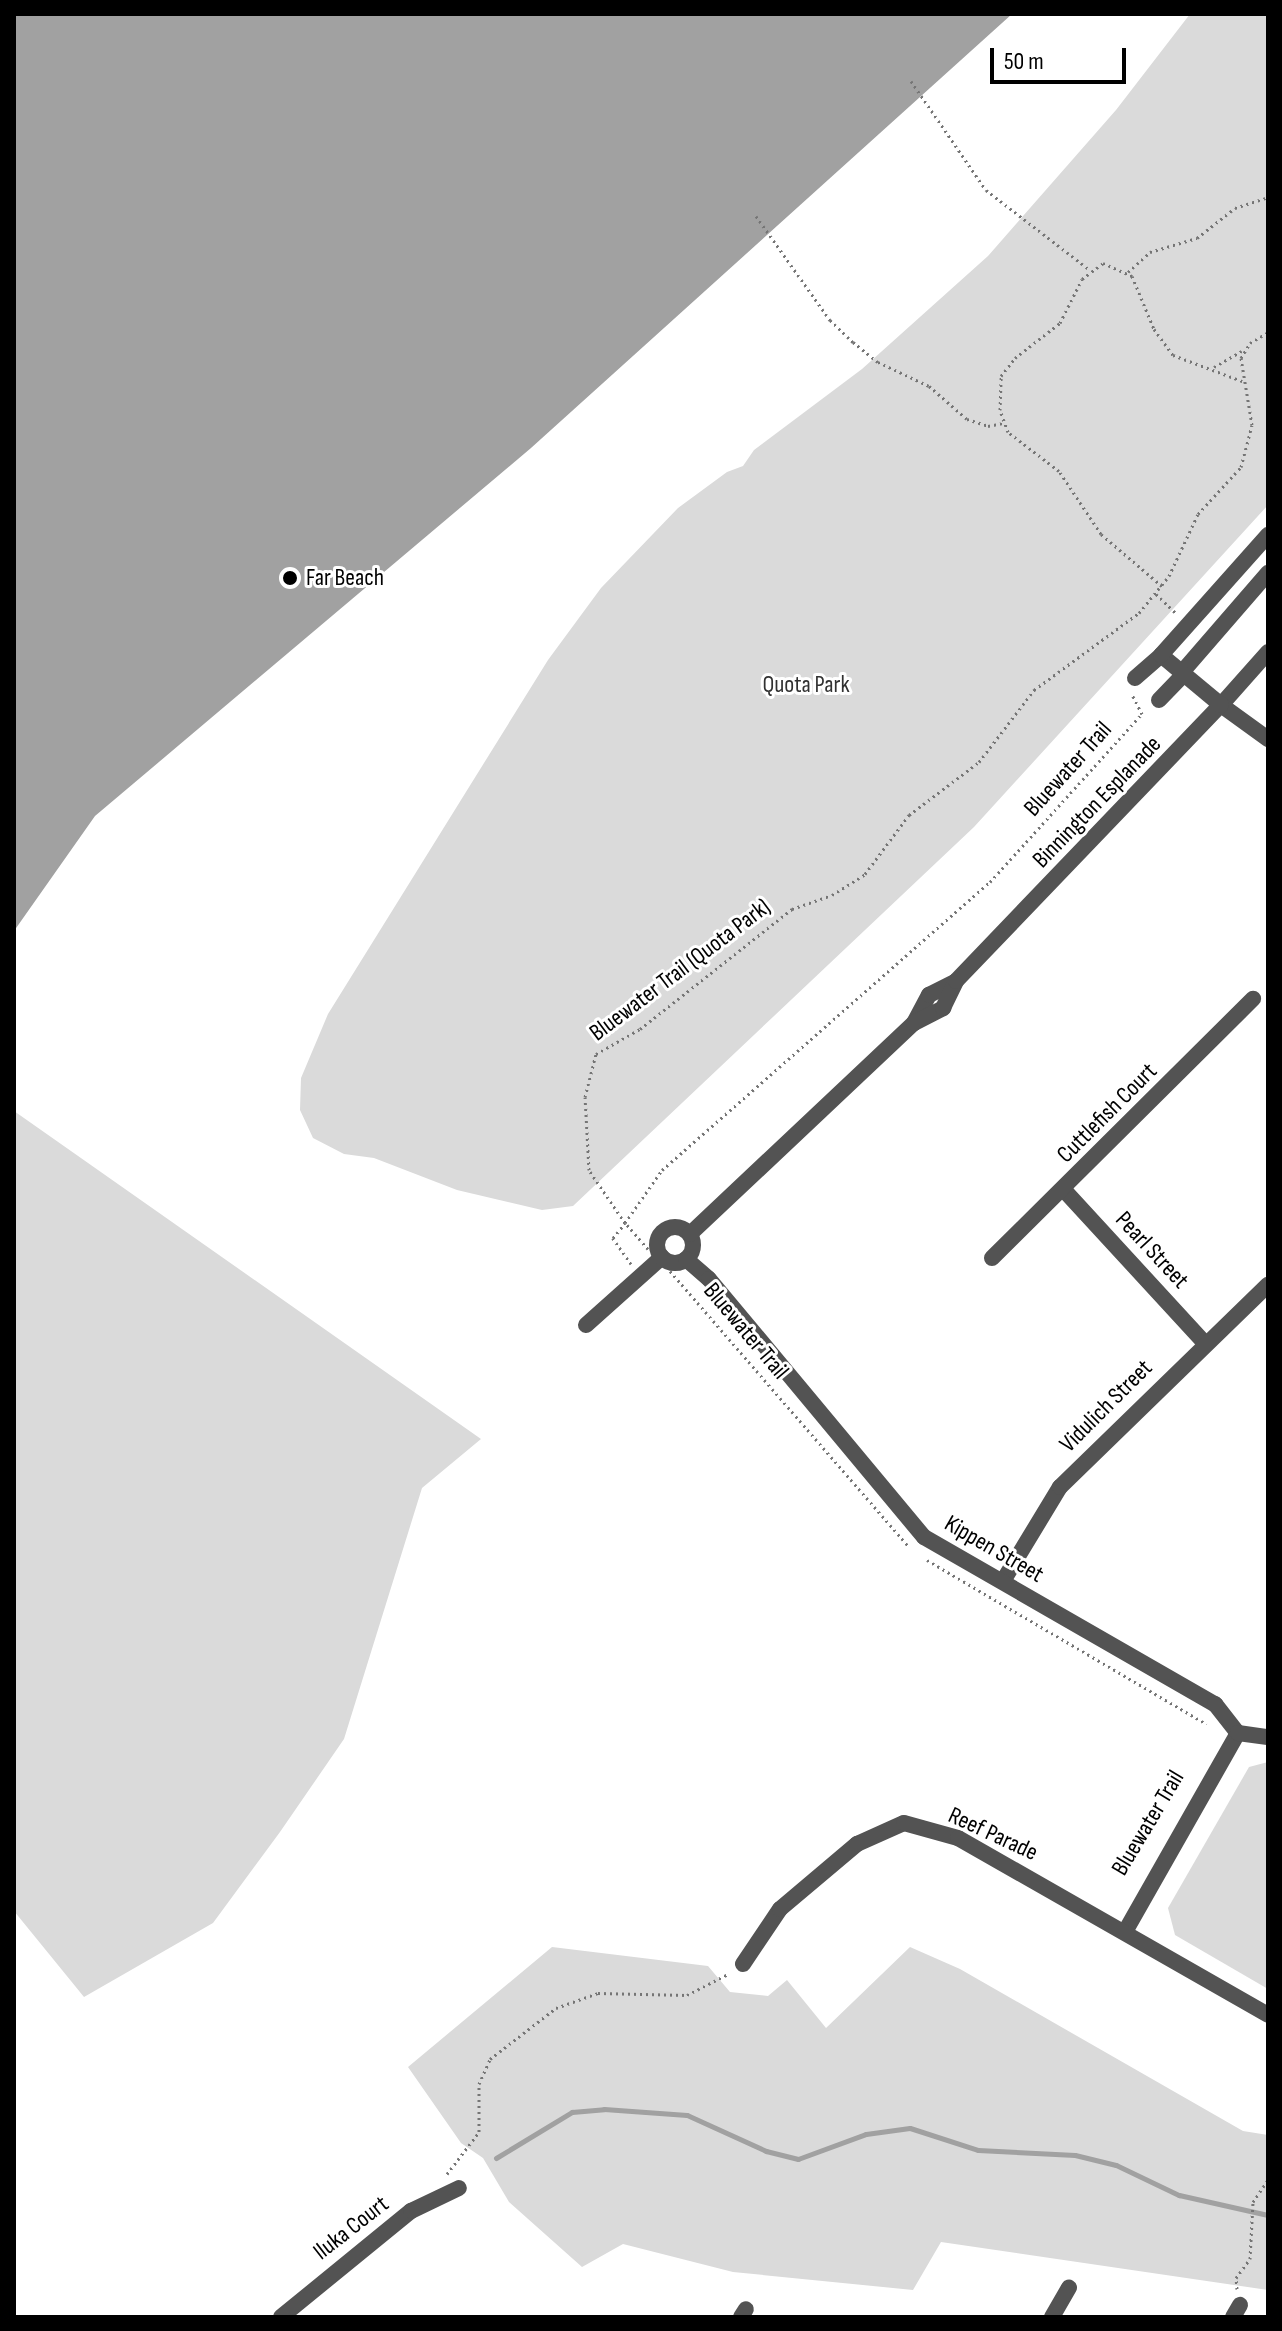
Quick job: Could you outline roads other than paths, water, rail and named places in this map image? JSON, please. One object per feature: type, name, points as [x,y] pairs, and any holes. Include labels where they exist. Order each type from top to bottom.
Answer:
[{"type":"street","points":[[1132,682],[1161,655],[1268,535]]},
{"type":"street","name":"Binnington Esplanade","points":[[1159,700],[1268,573]]},
{"type":"street","name":"Binnington Esplanade","points":[[586,1325],[660,1259],[657,1246],[664,1231],[675,1227],[690,1234],[914,1023],[929,995],[956,981],[1268,652]]},
{"type":"street","points":[[1161,655],[1268,739]]},
{"type":"street","name":"Cuttlefish Court","points":[[992,1258],[1064,1190],[1253,999]]},
{"type":"street","name":"Pearl Street","points":[[1064,1190],[1204,1342]]},
{"type":"street","points":[[660,1259],[672,1263],[686,1259],[693,1248],[690,1234]]},
{"type":"street","name":"Kippen Street","points":[[686,1259],[709,1279],[924,1537],[1215,1704],[1238,1733]]},
{"type":"street","name":"Vidulich Street","points":[[1003,1581],[1060,1487],[1204,1342],[1268,1285]]},
{"type":"street","points":[[1126,1930],[1238,1733],[1268,1737]]},
{"type":"street","name":"Reef Parade","points":[[743,1964],[780,1909],[857,1844],[904,1823],[958,1838],[1126,1930],[1268,2015]]},
{"type":"street","name":"Iluka Court","points":[[281,2317],[411,2211],[459,2188]]},
{"type":"street","points":[[1052,2317],[1069,2288]]},
{"type":"waterway","points":[[496,2158],[572,2112],[604,2109],[687,2115],[766,2151],[798,2159],[866,2134],[910,2128],[978,2150],[1075,2155],[1116,2165],[1179,2195],[1268,2215]]},
{"type":"place","name":"Far Beach","points":[[290,578]]},
{"type":"park label","name":"Quota Park","points":[[806,685]]}]
